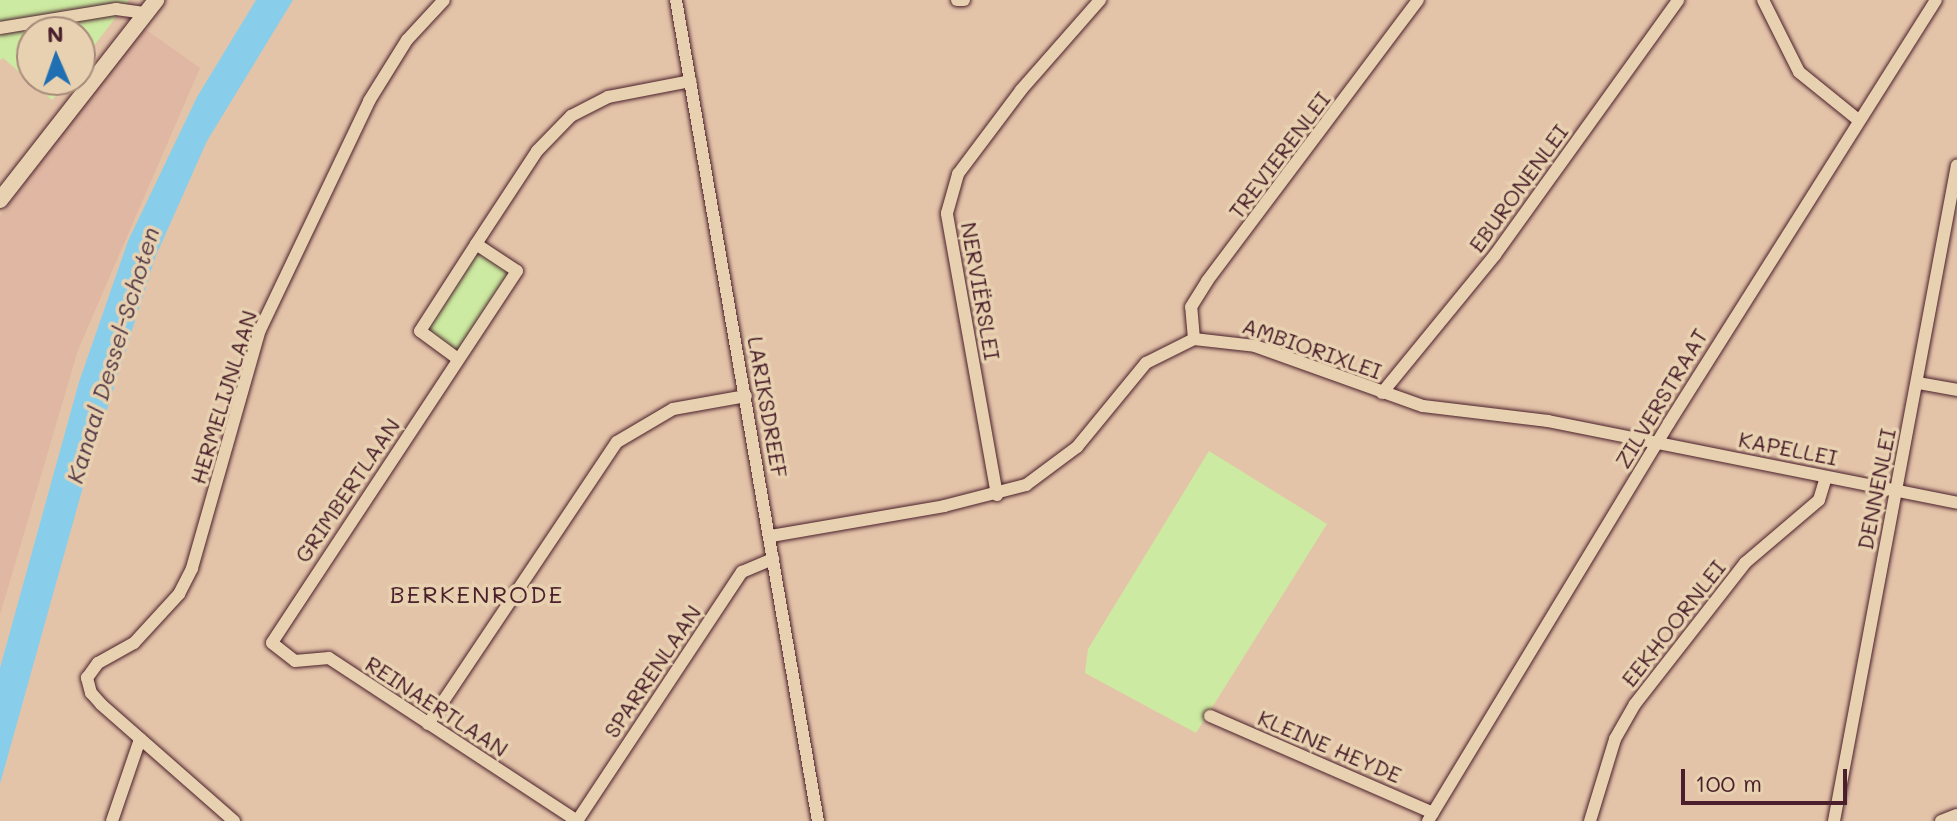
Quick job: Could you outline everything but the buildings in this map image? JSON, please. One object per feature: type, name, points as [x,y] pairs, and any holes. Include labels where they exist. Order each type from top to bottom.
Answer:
[{"type":"main road","points":[[0,200],[151,6]]},
{"type":"street","name":"HERMELIJNLAAN","points":[[140,739],[101,704],[87,685],[90,670],[134,643],[179,594],[192,568],[260,330],[369,101],[407,40],[444,0]]},
{"type":"street","name":"LARIKSDREEF","points":[[676,0],[818,821]]},
{"type":"street","points":[[957,0],[964,0]]},
{"type":"street","name":"NERVIËRSLEI","points":[[997,495],[947,213],[958,174],[1021,90],[1100,0]]},
{"type":"street","name":"TREVIERENLEI","points":[[1194,339],[1191,307],[1207,281],[1418,0]]},
{"type":"street","name":"EBURONENLEI","points":[[1382,393],[1495,255],[1678,0]]},
{"type":"street","points":[[1763,0],[1799,72],[1857,119]]},
{"type":"street","name":"ZILVERSTRAAT","points":[[1431,817],[1857,119],[1936,0]]},
{"type":"street","points":[[0,28],[151,6]]},
{"type":"street","points":[[458,359],[420,331],[537,151],[571,116],[608,97],[690,81]]},
{"type":"street","name":"DENNENLEI","points":[[1834,821],[1957,165]]},
{"type":"street","name":"GRIMBERTLAAN","points":[[272,643],[517,271],[476,244]]},
{"type":"street","points":[[771,536],[997,495],[1050,471],[1077,447],[1146,363],[1194,339]]},
{"type":"street","name":"AMBIORIXLEI","points":[[1194,339],[1255,346],[1423,406],[1548,421],[1659,443]]},
{"type":"street","points":[[1918,383],[1957,390]]},
{"type":"street","points":[[428,724],[617,442],[673,409],[746,396]]},
{"type":"street","name":"KAPELLEI","points":[[1659,443],[1957,503]]},
{"type":"street","name":"EEKHOORNLEI","points":[[1590,821],[1611,750],[1635,704],[1745,563],[1819,500],[1826,477]]},
{"type":"street","name":"SPARRENLAAN","points":[[577,821],[742,572],[773,559]]},
{"type":"street","name":"REINAERTLAAN","points":[[272,643],[295,661],[329,658],[577,821]]},
{"type":"street","name":"KLEINE HEYDE","points":[[1210,716],[1431,817]]},
{"type":"street","points":[[112,821],[140,739],[234,821]]},
{"type":"street","points":[[1941,821],[1957,815]]},
{"type":"shaded area","points":[[142,27],[200,68],[78,350],[0,615],[0,216],[90,96],[96,96],[96,88]]},
{"type":"green space","points":[[0,0],[129,0],[96,43],[96,16],[16,16],[16,69],[3,58],[0,60]]},
{"type":"green space","points":[[478,250],[509,273],[458,352],[426,334],[436,308]]},
{"type":"green space","points":[[1209,451],[1327,524],[1196,733],[1085,673],[1088,649]]},
{"type":"water","name":"Kanaal Dessel-Schoten","points":[[256,0],[293,0],[207,141],[155,258],[88,469],[0,784],[0,668],[79,382],[128,241],[197,97]]},
{"type":"district","name":"BERKENRODE","points":[[477,594]]}]
